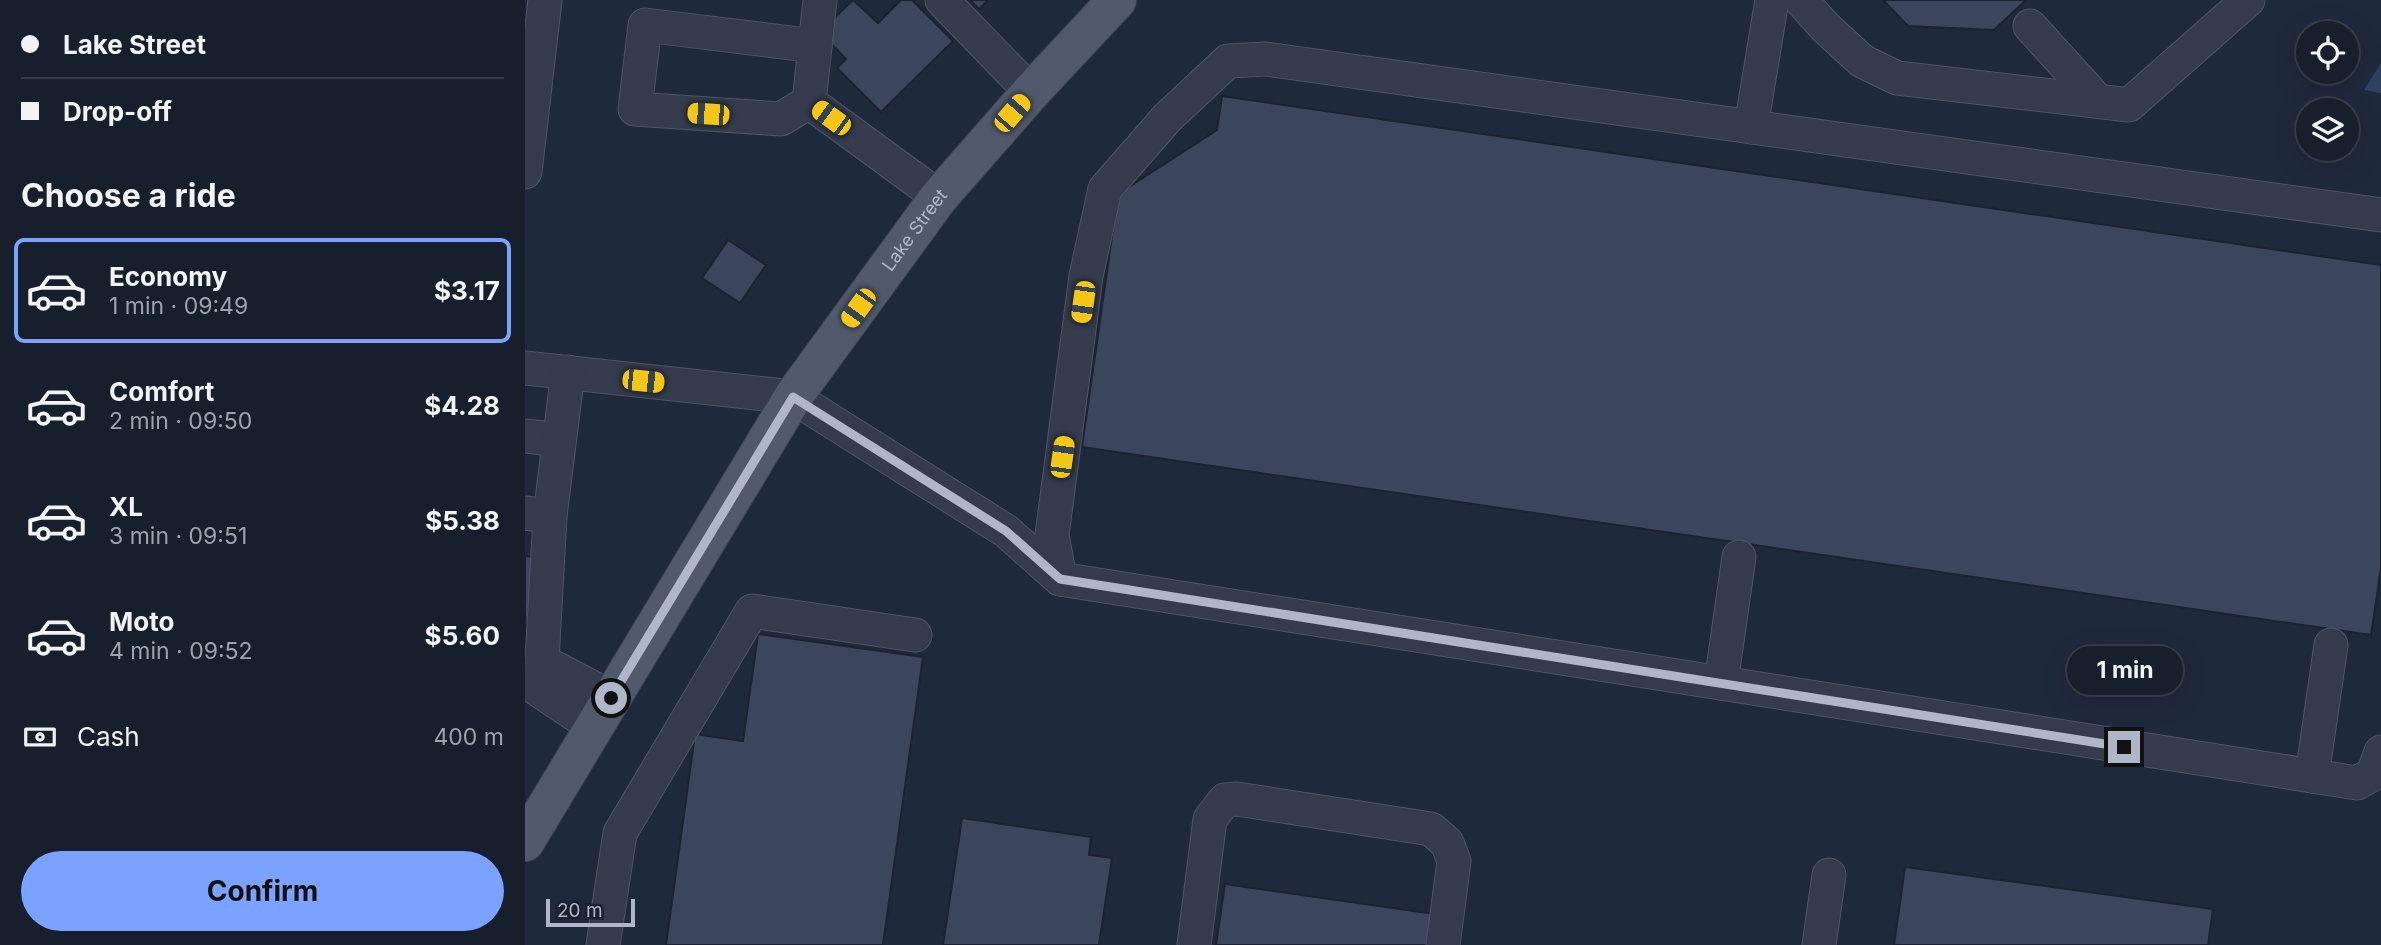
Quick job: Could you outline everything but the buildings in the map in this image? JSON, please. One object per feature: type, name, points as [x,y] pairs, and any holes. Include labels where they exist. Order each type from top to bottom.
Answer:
[{"type":"main road","name":"Lake Street","points":[[525,842],[793,397],[939,197],[1031,92],[1117,0]]},
{"type":"street","points":[[525,172],[545,0]]},
{"type":"street","points":[[809,102],[820,0]]},
{"type":"street","points":[[941,0],[1031,92]]},
{"type":"street","points":[[1751,127],[1772,0]]},
{"type":"street","points":[[1801,0],[1825,27],[1862,61],[1897,78],[2129,105],[2248,0]]},
{"type":"street","points":[[809,102],[781,119],[635,109],[645,25],[815,46]]},
{"type":"street","points":[[2030,26],[2098,101]]},
{"type":"street","points":[[1060,579],[1052,535],[1086,276],[1105,189],[1167,118],[1228,61],[1266,59],[2381,215]]},
{"type":"street","points":[[809,102],[939,197]]},
{"type":"street","points":[[525,368],[793,397],[1006,531],[1060,579],[2357,783],[2373,774],[2381,752]]},
{"type":"street","points":[[568,372],[559,440],[538,515],[531,672],[603,713]]},
{"type":"street","points":[[525,436],[559,440]]},
{"type":"street","points":[[1721,683],[1739,557]]},
{"type":"street","points":[[603,945],[620,833],[752,611],[915,635]]},
{"type":"street","points":[[2312,776],[2331,645]]},
{"type":"street","points":[[1194,945],[1210,819],[1224,800],[1237,799],[1431,829],[1447,843],[1454,861],[1443,945]]},
{"type":"street","points":[[1819,945],[1829,875]]},
{"type":"water","points":[[2381,63],[2381,93],[2364,90]]},
{"type":"route","points":[[611,698],[793,397],[1006,531],[1060,579],[2124,747]]}]
